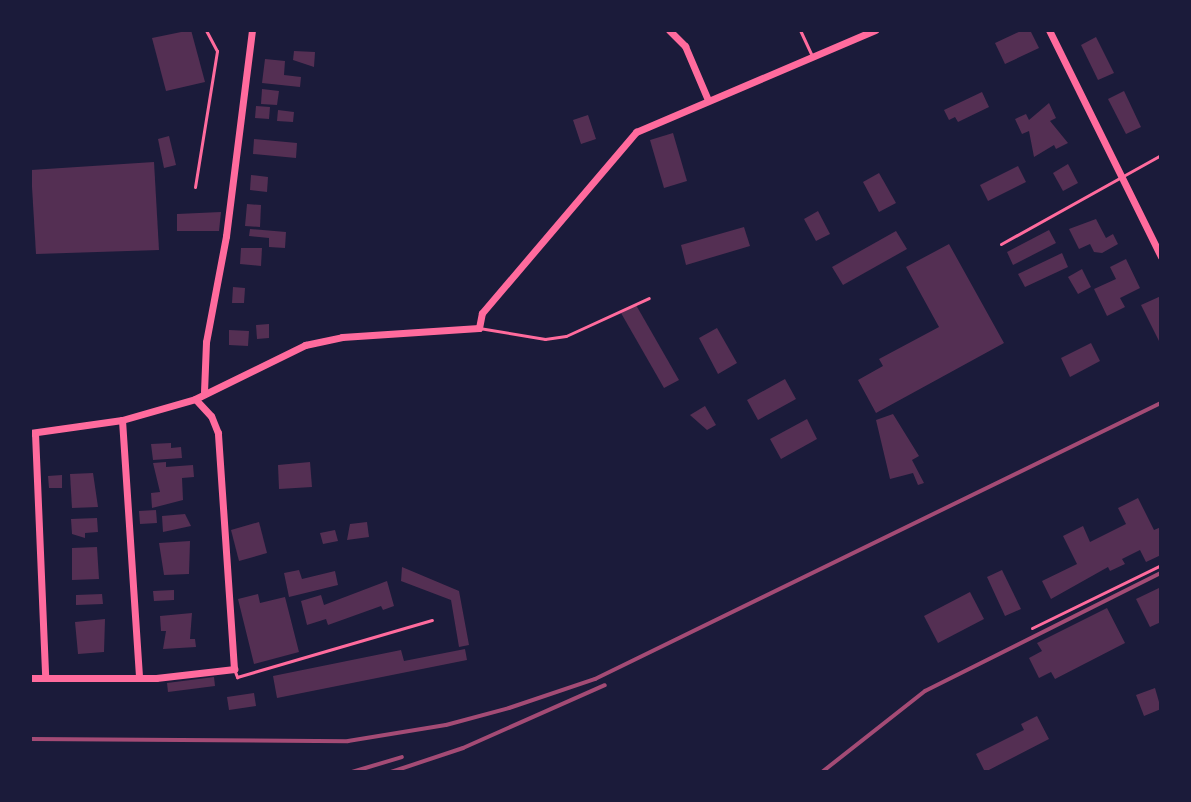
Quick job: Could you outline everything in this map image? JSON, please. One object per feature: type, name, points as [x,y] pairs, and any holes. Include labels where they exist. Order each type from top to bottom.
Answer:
[{"type":"street","points":[[204,392],[252,30]]},
{"type":"street","points":[[669,30],[685,46],[708,100]]},
{"type":"street","points":[[45,676],[32,433],[122,420],[195,399],[305,345],[342,337],[479,328],[482,313],[624,143],[648,125],[875,30]]},
{"type":"street","points":[[1049,30],[1161,257]]},
{"type":"street","points":[[30,678],[139,674],[156,678],[234,669],[218,433],[211,416],[195,399]]},
{"type":"street","points":[[122,420],[139,674]]},
{"type":"lane","points":[[195,187],[217,51],[206,30]]},
{"type":"lane","points":[[800,30],[812,56]]},
{"type":"lane","points":[[1001,244],[1161,155]]},
{"type":"lane","points":[[479,328],[524,339],[566,336],[649,298]]},
{"type":"lane","points":[[1032,628],[1161,565]]},
{"type":"lane","points":[[234,669],[237,677],[432,620]]},
{"type":"building","points":[[191,30],[205,82],[166,91],[152,38]]},
{"type":"building","points":[[1023,30],[1030,30],[1039,48],[1005,64],[995,43]]},
{"type":"building","points":[[1096,37],[1114,73],[1098,80],[1081,45]]},
{"type":"building","points":[[294,51],[315,52],[314,67],[293,60]]},
{"type":"building","points":[[265,59],[285,61],[284,75],[301,77],[300,87],[262,83]]},
{"type":"building","points":[[262,89],[279,91],[277,105],[261,104]]},
{"type":"building","points":[[1124,91],[1141,127],[1126,134],[1108,99]]},
{"type":"building","points":[[982,92],[989,107],[958,122],[955,117],[949,120],[944,110]]},
{"type":"building","points":[[1049,103],[1056,118],[1050,121],[1068,143],[1056,149],[1054,145],[1034,157],[1029,131],[1022,134],[1015,119],[1026,114],[1029,120]]},
{"type":"building","points":[[256,106],[270,107],[269,119],[255,118]]},
{"type":"building","points":[[278,110],[294,112],[293,122],[277,121]]},
{"type":"building","points":[[588,115],[596,139],[581,144],[573,120]]},
{"type":"building","points":[[673,133],[687,181],[664,188],[650,140]]},
{"type":"building","points":[[169,136],[176,165],[164,168],[158,139]]},
{"type":"building","points":[[254,139],[297,143],[296,158],[253,154]]},
{"type":"building","points":[[154,162],[159,250],[36,254],[31,170]]},
{"type":"building","points":[[1068,164],[1078,183],[1063,191],[1053,173]]},
{"type":"building","points":[[1018,166],[1026,182],[988,201],[980,185]]},
{"type":"building","points":[[879,173],[896,203],[879,212],[863,182]]},
{"type":"building","points":[[251,175],[268,177],[267,192],[250,190]]},
{"type":"building","points":[[247,204],[261,205],[260,227],[245,226]]},
{"type":"building","points":[[818,211],[830,234],[816,241],[804,219]]},
{"type":"building","points":[[221,212],[219,231],[177,231],[177,214]]},
{"type":"building","points":[[1096,219],[1106,238],[1113,234],[1118,244],[1102,253],[1094,252],[1090,244],[1079,249],[1069,229]]},
{"type":"building","points":[[744,227],[750,246],[686,265],[681,245]]},
{"type":"building","points":[[250,229],[286,232],[285,248],[269,247],[269,238],[249,236]]},
{"type":"building","points":[[1049,230],[1056,243],[1013,265],[1007,252]]},
{"type":"building","points":[[896,231],[907,249],[843,285],[832,267]]},
{"type":"building","points":[[949,244],[1004,343],[876,413],[858,380],[883,366],[879,359],[939,327],[906,267]]},
{"type":"building","points":[[241,248],[262,248],[261,266],[240,264]]},
{"type":"building","points":[[1062,253],[1068,267],[1025,287],[1018,274]]},
{"type":"building","points":[[1126,259],[1140,288],[1120,298],[1125,307],[1107,316],[1094,289],[1116,279],[1110,267]]},
{"type":"building","points":[[1082,269],[1091,287],[1078,294],[1068,277]]},
{"type":"building","points":[[233,287],[245,288],[244,303],[232,303]]},
{"type":"building","points":[[1161,296],[1161,345],[1141,305]]},
{"type":"building","points":[[636,305],[679,380],[664,388],[621,313]]},
{"type":"building","points":[[269,324],[269,338],[257,339],[256,325]]},
{"type":"building","points":[[717,328],[737,363],[718,374],[699,338]]},
{"type":"building","points":[[229,330],[249,331],[248,346],[229,345]]},
{"type":"building","points":[[1091,343],[1100,361],[1070,377],[1061,358]]},
{"type":"building","points":[[785,379],[796,399],[758,420],[747,400]]},
{"type":"building","points":[[705,406],[716,425],[707,430],[690,415]]},
{"type":"building","points":[[893,414],[919,456],[912,460],[924,483],[918,485],[913,473],[890,479],[876,420]]},
{"type":"building","points":[[807,419],[817,439],[781,459],[770,439]]},
{"type":"building","points":[[171,443],[171,448],[181,447],[182,458],[153,460],[151,444]]},
{"type":"building","points":[[166,462],[166,467],[193,465],[194,477],[182,478],[183,500],[152,508],[151,493],[160,492],[153,463]]},
{"type":"building","points":[[310,462],[312,487],[279,489],[278,465]]},
{"type":"building","points":[[93,473],[98,507],[72,508],[70,474]]},
{"type":"building","points":[[62,475],[62,488],[49,488],[48,476]]},
{"type":"building","points":[[1138,498],[1154,530],[1161,527],[1161,555],[1146,562],[1140,550],[1122,559],[1125,564],[1110,571],[1108,567],[1051,599],[1042,581],[1077,564],[1063,536],[1083,526],[1090,542],[1126,524],[1118,508]]},
{"type":"building","points":[[156,510],[157,523],[140,524],[139,511]]},
{"type":"building","points":[[185,514],[191,526],[163,532],[162,516]]},
{"type":"building","points":[[97,518],[98,532],[85,533],[85,538],[72,534],[71,519]]},
{"type":"building","points":[[259,522],[267,553],[239,561],[231,530]]},
{"type":"building","points":[[367,522],[369,537],[347,540],[350,524]]},
{"type":"building","points":[[335,530],[338,541],[323,544],[320,533]]},
{"type":"building","points":[[190,541],[189,574],[164,575],[159,543]]},
{"type":"building","points":[[97,547],[99,579],[72,580],[72,548]]},
{"type":"building","points":[[402,567],[459,591],[469,645],[459,647],[451,600],[401,581]]},
{"type":"building","points":[[299,570],[302,579],[335,571],[338,585],[289,597],[284,573]]},
{"type":"building","points":[[1002,570],[1021,609],[1005,616],[987,577]]},
{"type":"building","points":[[387,581],[394,606],[383,610],[381,606],[328,625],[326,619],[307,625],[301,601],[321,595],[324,605]]},
{"type":"building","points":[[1161,587],[1161,622],[1150,627],[1136,599]]},
{"type":"building","points":[[174,590],[174,600],[154,601],[153,591]]},
{"type":"building","points":[[970,592],[984,619],[938,643],[924,616]]},
{"type":"building","points":[[102,594],[103,604],[76,605],[76,595]]},
{"type":"building","points":[[258,594],[260,603],[285,597],[299,652],[254,664],[238,599]]},
{"type":"building","points":[[1107,608],[1125,643],[1055,679],[1051,672],[1039,678],[1029,658],[1042,651],[1037,643]]},
{"type":"building","points":[[192,613],[190,639],[195,639],[196,647],[163,649],[166,631],[161,631],[160,616]]},
{"type":"building","points":[[105,619],[104,652],[78,654],[75,622]]},
{"type":"building","points":[[465,649],[467,660],[277,698],[273,676],[401,650],[404,661]]},
{"type":"building","points":[[214,677],[215,686],[168,692],[167,683]]},
{"type":"building","points":[[1155,688],[1161,709],[1144,716],[1136,695]]},
{"type":"building","points":[[254,693],[256,706],[229,710],[227,697]]},
{"type":"building","points":[[1037,716],[1049,739],[985,772],[976,754],[1024,730],[1021,724]]},
{"type":"railway","points":[[30,739],[348,741],[446,725],[509,708],[595,679],[1161,403]]},
{"type":"railway","points":[[822,772],[925,691],[1161,573]]},
{"type":"railway","points":[[391,772],[463,748],[605,685]]},
{"type":"railway","points":[[352,772],[402,757]]}]
